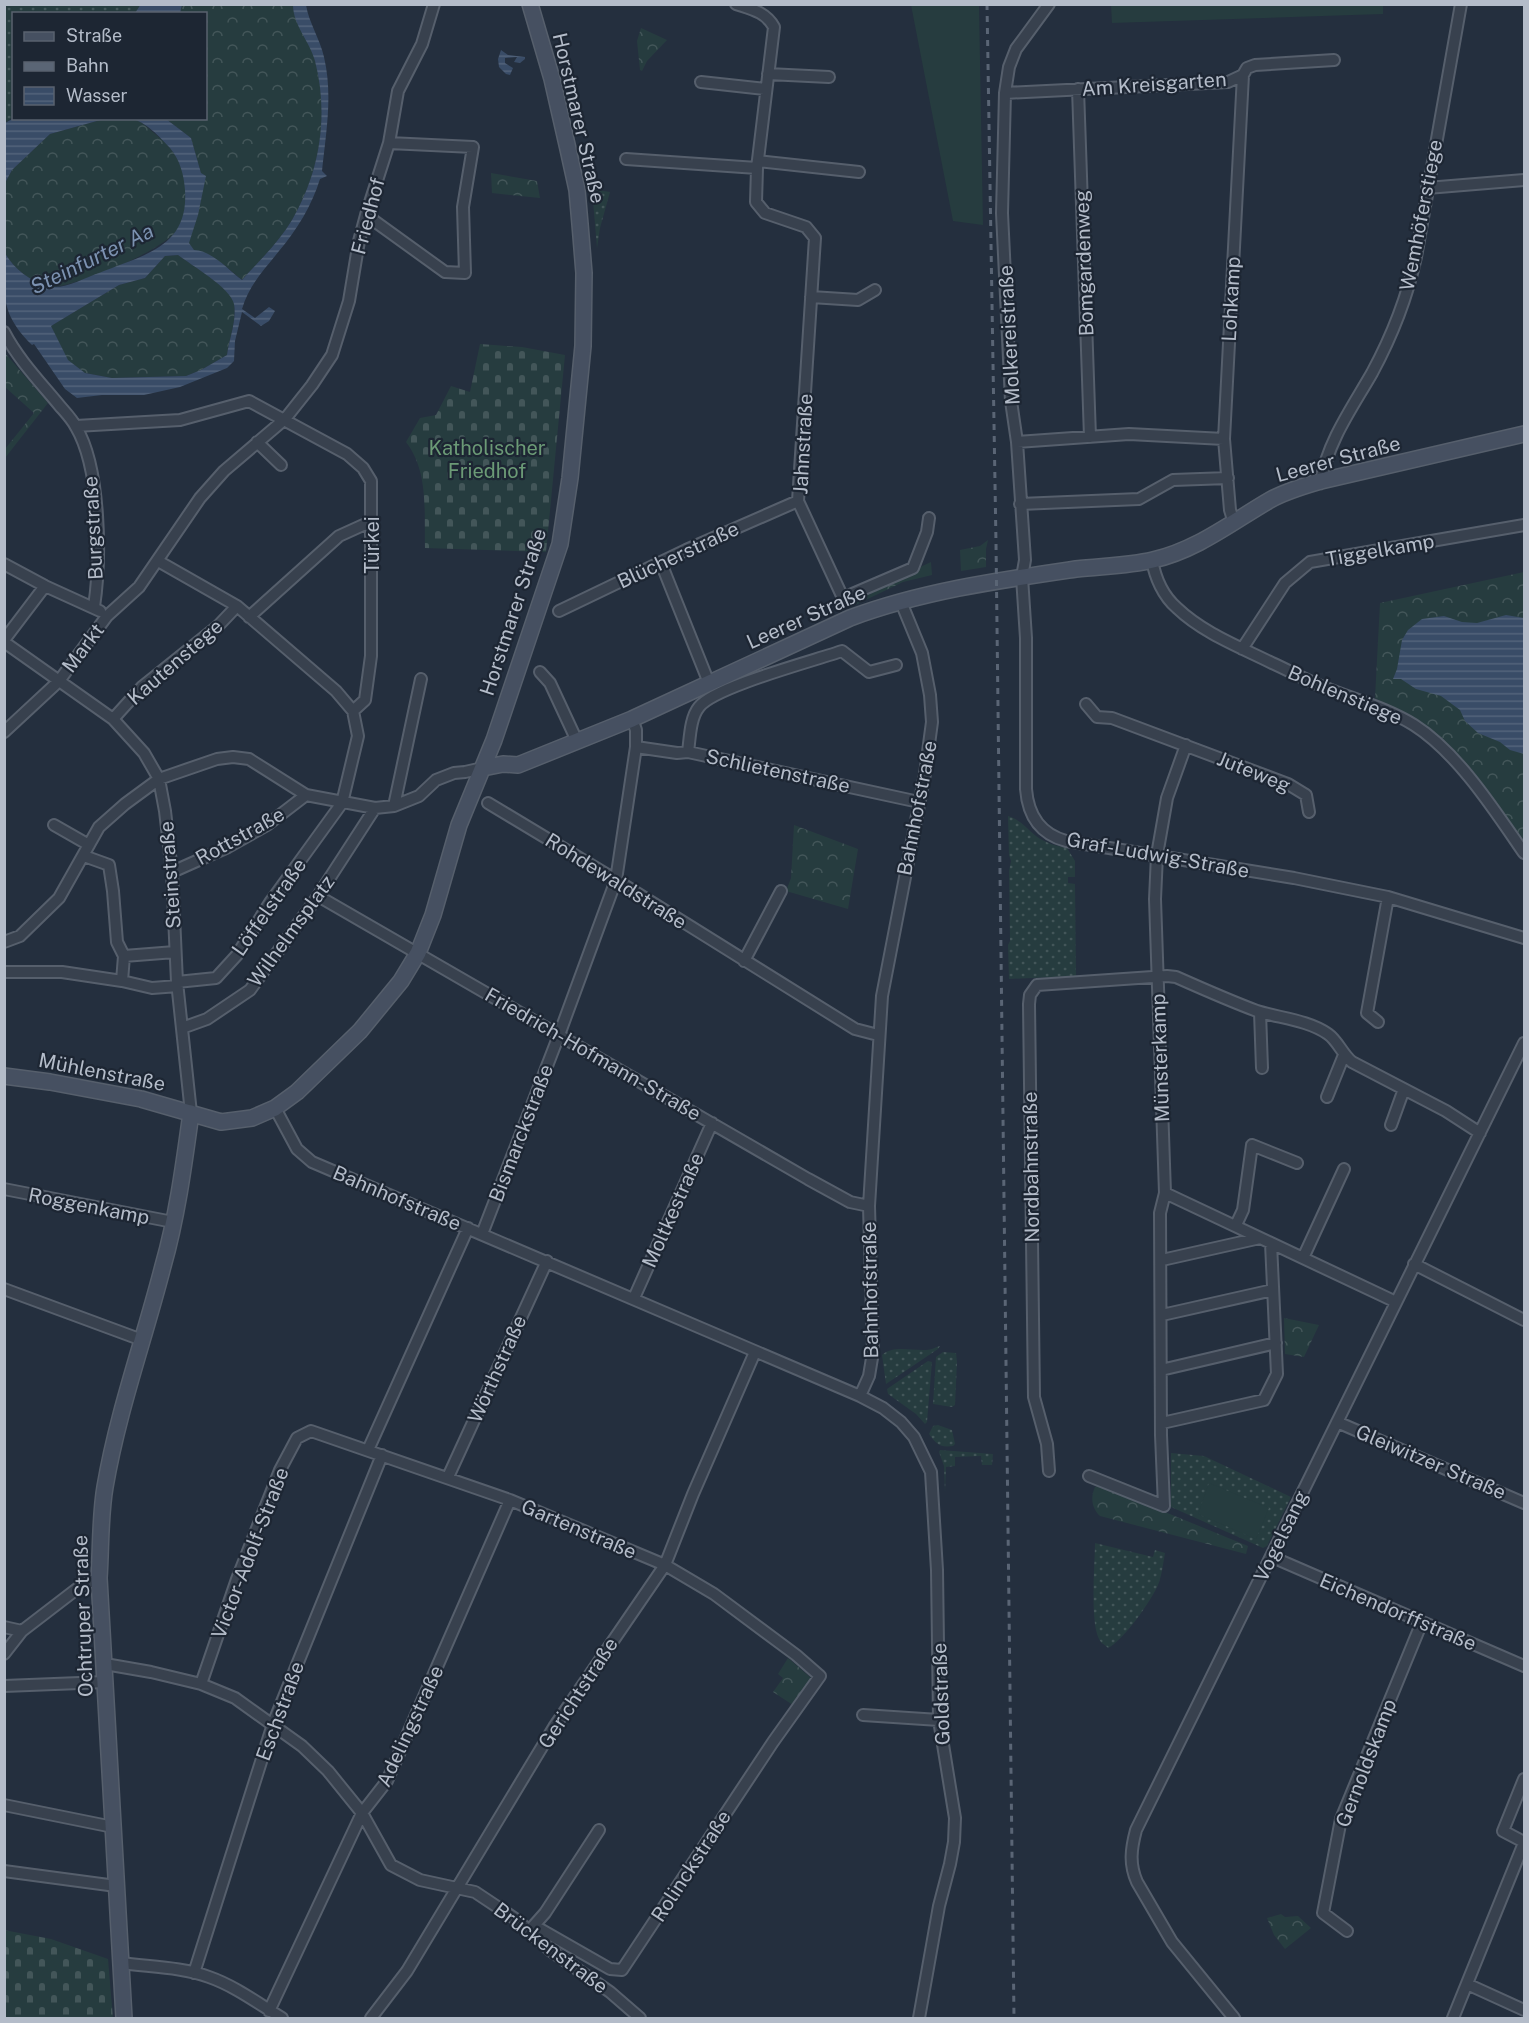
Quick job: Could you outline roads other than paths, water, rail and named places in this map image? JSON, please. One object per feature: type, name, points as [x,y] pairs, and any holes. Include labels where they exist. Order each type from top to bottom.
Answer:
[{"type":"main road","name":"Horstmarer Straße","points":[[418,953],[434,915],[459,825],[483,768],[561,544],[570,478],[582,346],[584,273],[577,190],[552,79],[531,4]]},
{"type":"main road","name":"Leerer Straße","points":[[483,768],[503,764],[518,765],[632,719],[878,607],[1022,577],[1152,560],[1192,546],[1272,499],[1321,481],[1524,434]]},
{"type":"main road","name":"Mühlenstraße","points":[[4,1076],[141,1099],[221,1122],[252,1118],[275,1108],[297,1092],[360,1031],[401,981],[418,953]]},
{"type":"main road","name":"Ochtruper Straße","points":[[124,2019],[99,1578],[104,1489],[116,1428],[164,1263],[191,1113]]},
{"type":"street","name":"Friedhof","points":[[256,442],[285,419],[332,355],[349,301],[359,241],[389,143],[401,83],[422,44],[434,4]]},
{"type":"street","points":[[736,4],[770,18],[774,27],[758,164]]},
{"type":"street","name":"Molkereistraße","points":[[1022,577],[1025,560],[1017,442],[1011,401],[1002,213],[1005,93],[1009,67],[1016,49],[1049,4]]},
{"type":"street","name":"Wemhöferstiege","points":[[1321,481],[1332,442],[1389,340],[1407,296],[1461,4]]},
{"type":"street","name":"Am Kreisgarten","points":[[1005,93],[1228,82],[1243,75],[1247,68],[1255,65],[1334,60]]},
{"type":"street","points":[[768,74],[829,77]]},
{"type":"street","name":"Lohkamp","points":[[1234,523],[1230,510],[1224,439],[1243,75]]},
{"type":"street","points":[[701,82],[765,89]]},
{"type":"street","name":"Bomgardenweg","points":[[1078,89],[1090,437]]},
{"type":"street","points":[[366,215],[445,272],[465,273],[463,207],[473,147],[389,143]]},
{"type":"street","points":[[626,159],[758,164],[859,172]]},
{"type":"street","name":"Jahnstraße","points":[[758,164],[756,202],[765,213],[806,227],[815,238],[798,501],[843,598],[913,568],[927,532],[929,518]]},
{"type":"street","points":[[1427,188],[1524,180]]},
{"type":"street","points":[[812,297],[858,300],[875,290]]},
{"type":"street","name":"Burgstraße","points":[[5,334],[22,360],[76,426],[84,444],[94,485],[97,536],[94,607]]},
{"type":"street","name":"Türkei","points":[[76,426],[180,420],[249,401],[347,454],[363,468],[371,481],[371,656],[365,699],[353,711]]},
{"type":"street","points":[[1017,442],[1129,434],[1224,439]]},
{"type":"street","points":[[256,442],[281,465]]},
{"type":"street","name":"Markt","points":[[4,732],[59,681],[107,616],[139,587],[201,498],[224,471],[256,442]]},
{"type":"street","points":[[1020,504],[1139,499],[1173,480],[1228,478]]},
{"type":"street","name":"Blücherstraße","points":[[559,611],[686,550],[798,501]]},
{"type":"street","points":[[249,617],[339,536],[372,521]]},
{"type":"street","name":"Tiggelkamp","points":[[1242,649],[1285,583],[1310,562],[1524,525]]},
{"type":"street","name":"Bohlenstiege","points":[[1152,560],[1160,586],[1176,608],[1201,626],[1242,649],[1324,688],[1375,706],[1416,726],[1464,771],[1491,804],[1524,853]]},
{"type":"street","points":[[158,561],[237,606],[336,691],[353,711],[358,736],[342,803]]},
{"type":"street","name":"Markt","points":[[4,564],[45,586],[94,607],[107,616]]},
{"type":"street","points":[[661,564],[709,683]]},
{"type":"street","name":"Graf-Ludwig-Straße","points":[[1022,577],[1026,638],[1028,804],[1034,820],[1044,831],[1058,839],[1079,844],[1294,878],[1388,897],[1524,938]]},
{"type":"street","points":[[4,641],[45,586]]},
{"type":"street","name":"Bahnhofstraße","points":[[275,1108],[297,1149],[312,1162],[860,1396],[869,1376],[873,1352],[869,1206],[878,1035],[885,975],[930,744],[932,722],[931,702],[922,653],[901,602]]},
{"type":"street","name":"Kautenstege","points":[[113,719],[142,687],[218,627],[237,606]]},
{"type":"street","name":"Steinstraße","points":[[4,641],[113,719],[144,753],[159,779],[172,872],[175,952],[191,1113]]},
{"type":"street","name":"Leerer Straße","points":[[688,752],[697,709],[706,700],[727,689],[842,651],[869,672],[896,665]]},
{"type":"street","points":[[540,672],[550,682],[577,741]]},
{"type":"street","points":[[394,806],[421,679]]},
{"type":"street","name":"Juteweg","points":[[1086,704],[1097,717],[1112,718],[1288,784],[1306,795],[1309,812]]},
{"type":"street","name":"Bismarckstraße","points":[[482,1234],[616,880],[636,747],[636,730],[632,719]]},
{"type":"street","points":[[1157,855],[1167,798],[1186,745]]},
{"type":"street","name":"Schlietenstraße","points":[[636,747],[677,753],[688,752],[919,802]]},
{"type":"street","name":"Leerer Straße","points":[[4,942],[20,936],[59,898],[99,827],[159,779],[218,759],[233,757],[249,759],[306,795],[375,808],[394,806],[419,795],[436,780],[454,773],[483,768]]},
{"type":"street","name":"Rottstraße","points":[[172,872],[238,842],[267,825],[306,795]]},
{"type":"street","name":"Löffelstraße","points":[[4,972],[62,972],[152,988],[216,978],[237,955],[272,901],[342,803]]},
{"type":"street","name":"Rohdewaldstraße","points":[[488,803],[855,1029],[878,1035]]},
{"type":"street","name":"Wilhelmsplatz","points":[[182,1028],[207,1019],[250,990],[318,896],[375,808]]},
{"type":"street","points":[[54,825],[89,845]]},
{"type":"street","name":"Münsterkamp","points":[[1089,1476],[1164,1506],[1160,1213],[1165,1193],[1155,899],[1157,855]]},
{"type":"street","points":[[84,856],[109,865],[117,942],[124,956],[122,981]]},
{"type":"street","points":[[744,961],[781,891]]},
{"type":"street","name":"Friedrich-Hofmann-Straße","points":[[318,896],[850,1202],[869,1206]]},
{"type":"street","points":[[1378,1022],[1367,1014],[1388,897]]},
{"type":"street","points":[[124,956],[175,952]]},
{"type":"street","name":"Nordbahnstraße","points":[[1049,1471],[1047,1444],[1034,1397],[1030,995],[1033,988],[1042,983],[1176,977],[1260,1012],[1284,1016],[1328,1034],[1352,1062],[1446,1111],[1480,1133]]},
{"type":"street","points":[[1260,1012],[1262,1068]]},
{"type":"street","name":"Vogelsang","points":[[1232,2018],[1186,1962],[1157,1917],[1133,1873],[1131,1851],[1140,1819],[1272,1557],[1336,1422],[1524,1043]]},
{"type":"street","points":[[1327,1098],[1344,1055]]},
{"type":"street","points":[[1391,1125],[1404,1089]]},
{"type":"street","name":"Moltkestraße","points":[[634,1298],[712,1123]]},
{"type":"street","points":[[1236,1225],[1243,1210],[1252,1145],[1297,1163]]},
{"type":"street","points":[[1303,1258],[1344,1169]]},
{"type":"street","name":"Roggenkamp","points":[[4,1189],[173,1222]]},
{"type":"street","points":[[1165,1193],[1396,1302]]},
{"type":"street","points":[[368,1450],[468,1228]]},
{"type":"street","points":[[1162,1260],[1265,1240]]},
{"type":"street","points":[[1162,1423],[1264,1400],[1277,1374],[1274,1290],[1265,1240]]},
{"type":"street","name":"Wörthstraße","points":[[448,1478],[547,1261]]},
{"type":"street","points":[[1414,1264],[1524,1320]]},
{"type":"street","points":[[4,1289],[142,1340]]},
{"type":"street","points":[[1162,1316],[1274,1290]]},
{"type":"street","points":[[1161,1370],[1276,1343]]},
{"type":"street","name":"Gerichtstraße","points":[[371,2019],[407,1971],[554,1727],[665,1565],[755,1352]]},
{"type":"street","name":"Goldstraße","points":[[860,1396],[883,1408],[901,1422],[914,1437],[931,1472],[938,1570],[935,1720],[953,1801],[954,1842],[939,1906],[919,2019]]},
{"type":"street","name":"Gleiwitzer Straße","points":[[1336,1422],[1524,1503]]},
{"type":"street","name":"Gartenstraße","points":[[311,1431],[510,1500],[665,1565],[720,1598],[820,1676]]},
{"type":"street","name":"Victor-Adolf-Straße","points":[[201,1684],[237,1579],[280,1470],[297,1438],[311,1431]]},
{"type":"street","name":"Eschstraße","points":[[194,1973],[273,1724],[382,1455]]},
{"type":"street","name":"Adelingstraße","points":[[269,2011],[362,1813],[387,1781],[510,1500]]},
{"type":"street","name":"Eichendorffstraße","points":[[1272,1557],[1524,1666]]},
{"type":"street","points":[[4,1654],[22,1631],[78,1588],[99,1578]]},
{"type":"street","name":"Gernoldskamp","points":[[1347,1931],[1323,1913],[1341,1819],[1422,1622]]},
{"type":"street","points":[[4,1627],[22,1631]]},
{"type":"street","name":"Brückenstraße","points":[[105,1664],[201,1684],[235,1698],[302,1746],[328,1771],[362,1813],[391,1865],[420,1880],[475,1892],[517,1920],[551,1951],[610,1992],[639,2018]]},
{"type":"street","name":"Rolinckstraße","points":[[530,1931],[540,1929],[610,1969],[622,1970],[767,1751],[820,1676]]},
{"type":"street","points":[[4,1686],[105,1682]]},
{"type":"street","points":[[863,1715],[935,1720]]},
{"type":"street","points":[[1453,2019],[1524,1842],[1503,1831],[1524,1779]]},
{"type":"street","points":[[4,1805],[113,1827]]},
{"type":"street","points":[[530,1931],[545,1913],[598,1830]]},
{"type":"street","points":[[4,1871],[116,1886]]},
{"type":"street","points":[[121,1963],[194,1973],[222,1982],[282,2019]]},
{"type":"street","points":[[1467,1984],[1524,2010]]},
{"type":"water","points":[[141,4],[182,4],[180,12],[136,12]]},
{"type":"water","points":[[293,5],[306,5],[327,71],[327,128],[322,171],[327,176],[320,179],[303,217],[292,235],[253,285],[242,309],[255,318],[269,307],[275,311],[269,321],[261,326],[242,312],[235,341],[234,361],[227,368],[180,387],[144,395],[102,395],[77,398],[65,389],[34,344],[32,345],[22,334],[9,313],[4,281],[5,253],[13,264],[34,281],[47,286],[59,287],[132,261],[160,246],[171,237],[179,225],[184,209],[185,190],[182,173],[179,163],[166,144],[147,126],[136,120],[167,120],[191,138],[201,173],[206,176],[198,215],[189,243],[194,250],[214,257],[242,280],[275,244],[292,220],[302,202],[315,163],[321,122],[319,81],[313,54],[296,20]],"holes":[[[178,255],[226,291],[234,304],[227,355],[186,376],[112,378],[85,373],[68,360],[51,326],[119,285],[145,278],[165,256]]]},
{"type":"water","points":[[501,50],[508,55],[525,57],[520,63],[514,62],[517,57],[505,58],[505,63],[513,68],[510,75],[499,67],[498,59]]},
{"type":"water","points":[[12,119],[100,120],[50,134],[12,170],[5,183],[5,123]]},
{"type":"water","points":[[1506,615],[1524,618],[1524,754],[1510,750],[1500,742],[1478,733],[1465,721],[1460,710],[1441,696],[1416,689],[1401,679],[1393,679],[1402,640],[1408,630],[1422,619],[1444,616],[1462,622],[1477,623]]},
{"type":"railway","points":[[987,4],[1014,2018]]},
{"type":"water label","name":"Steinfurter Aa","points":[[92,259]]},
{"type":"park label","name":"Katholischer Friedhof","points":[[487,460]]}]
